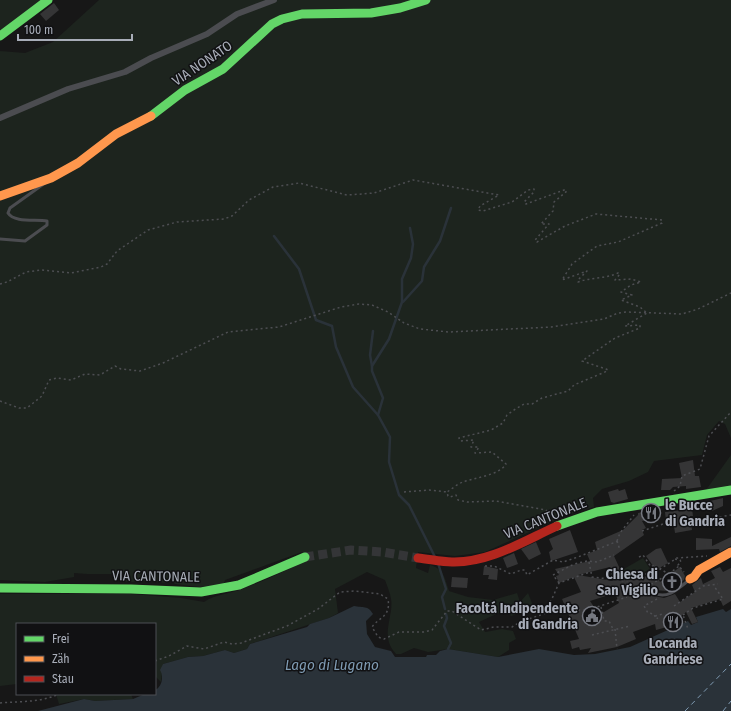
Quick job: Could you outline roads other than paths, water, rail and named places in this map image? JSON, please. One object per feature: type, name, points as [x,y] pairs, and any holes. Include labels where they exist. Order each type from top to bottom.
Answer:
[{"type":"main road","points":[[0,36],[48,0]]},
{"type":"main road","name":"VIA NONATO","points":[[0,196],[51,178],[78,163],[122,131],[153,115],[185,90],[223,68],[272,24],[282,19],[301,13],[358,14],[426,0]]},
{"type":"main road","name":"VIA CANTONALE","points":[[418,558],[443,562],[475,560],[492,555],[568,521],[597,512],[731,490]]},
{"type":"main road","points":[[690,579],[694,577],[699,570],[723,558],[731,552]]},
{"type":"main road","name":"VIA CANTONALE","points":[[0,588],[130,589],[201,592],[239,585],[305,557]]},
{"type":"street","name":"VIA NONATO","points":[[0,118],[68,89],[125,72],[151,58],[207,34],[242,12],[274,0]]},
{"type":"lane","name":"VIA NONATO","points":[[0,239],[25,241],[47,225],[46,221],[17,218],[10,216],[8,213],[10,208],[51,178]]},
{"type":"lane","points":[[655,593],[660,596],[667,596],[690,579]]},
{"type":"water","name":"Lago di Lugano","points":[[354,606],[369,609],[373,614],[366,621],[367,634],[375,647],[391,651],[395,657],[426,657],[427,655],[436,655],[440,651],[448,649],[498,657],[539,649],[574,655],[595,654],[630,647],[688,621],[691,625],[698,622],[696,617],[723,609],[726,612],[731,609],[731,711],[38,711],[84,699],[95,701],[133,699],[143,695],[156,695],[156,690],[162,681],[160,670],[163,664],[188,657],[203,656],[225,650],[234,653],[247,649],[250,644],[307,627],[310,624],[329,618]]},
{"type":"waterway","points":[[403,302],[422,281],[424,267],[440,241],[451,208]]},
{"type":"waterway","points":[[378,415],[383,398],[372,371],[372,366],[389,339],[402,302],[402,279],[411,258],[413,244],[410,228]]},
{"type":"waterway","points":[[274,236],[299,269],[316,320],[332,326],[336,347],[353,387],[378,415],[390,437],[389,462],[399,495],[409,505],[435,557]]},
{"type":"waterway","points":[[372,366],[370,355],[373,331]]},
{"type":"waterway","points":[[438,563],[446,589],[442,597],[445,609]]},
{"type":"waterway","points":[[446,614],[447,618],[444,626],[451,643],[448,649]]},
{"type":"tunnel","points":[[305,557],[351,550],[382,552],[418,558]]},
{"type":"place","name":"le Bucce di Gandria","points":[[651,513]]},
{"type":"place","name":"Chiesa di San Vigilio","points":[[672,582]]},
{"type":"place","name":"Facoltá Indipendente di Gandria","points":[[592,616]]},
{"type":"place","name":"Locanda Gandriese","points":[[673,622]]}]
